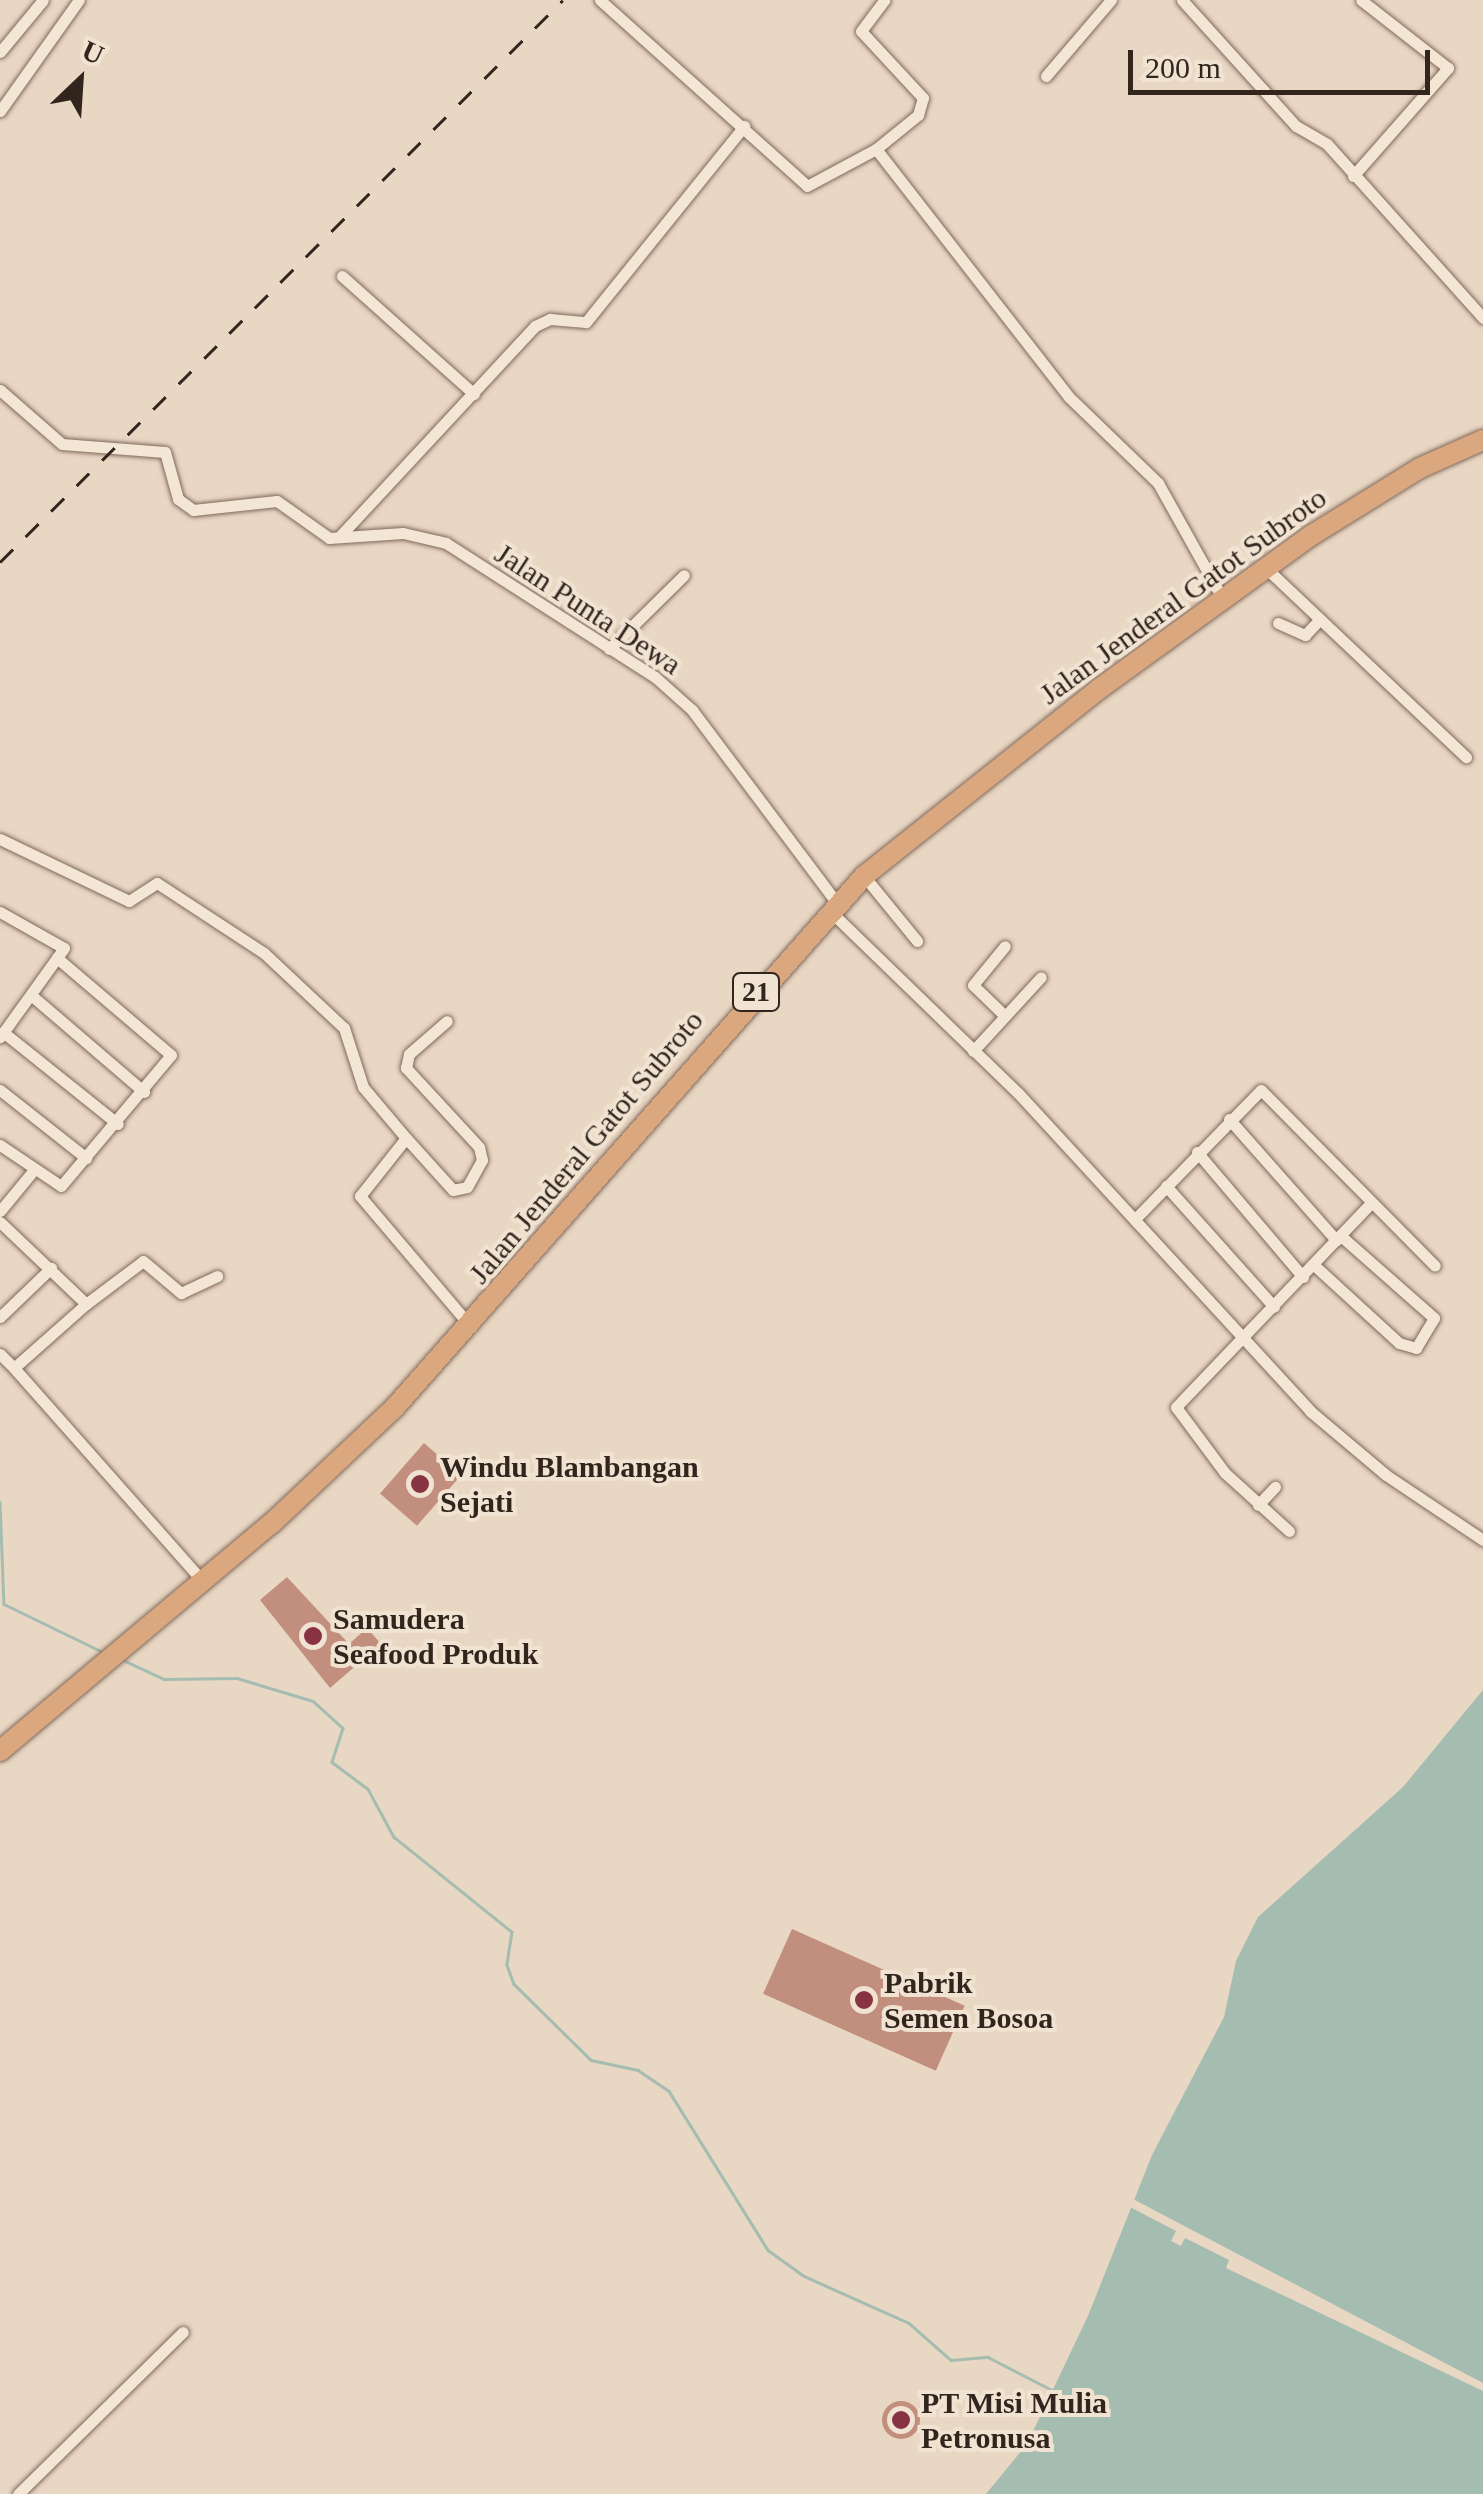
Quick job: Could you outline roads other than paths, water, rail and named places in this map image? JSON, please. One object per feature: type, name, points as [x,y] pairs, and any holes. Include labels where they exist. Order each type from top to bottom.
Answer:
[{"type":"highway","name":"Jalan Jenderal Gatot Subroto","points":[[0,1752],[203,1582],[340,1460],[472,1327],[833,906],[864,876],[1099,689],[1267,569],[1388,486],[1483,440]]},
{"type":"street","points":[[2,47],[43,0]]},
{"type":"street","points":[[0,111],[79,0]]},
{"type":"street","points":[[600,0],[813,187],[876,148],[918,115],[923,98],[861,30],[884,0]]},
{"type":"street","points":[[1046,76],[1111,0]]},
{"type":"street","points":[[1182,0],[1353,176],[1483,318]]},
{"type":"street","points":[[1353,176],[1448,68],[1361,0]]},
{"type":"street","points":[[0,390],[62,444],[165,452],[178,499],[193,510],[278,500],[308,529],[339,537],[535,326],[550,319],[586,322],[744,126]]},
{"type":"street","points":[[876,148],[1069,397],[1158,483],[1224,600]]},
{"type":"street","points":[[342,276],[474,394]]},
{"type":"street","name":"Jalan Punta Dewa","points":[[339,537],[402,533],[446,542],[609,649],[692,710],[833,906],[1135,1219],[1242,1338],[1343,1441],[1483,1540]]},
{"type":"street","points":[[1267,569],[1466,757]]},
{"type":"street","points":[[609,649],[684,576]]},
{"type":"street","points":[[1278,623],[1305,636],[1320,619]]},
{"type":"street","points":[[0,839],[129,901],[157,883],[264,953],[344,1028],[364,1087],[453,1190],[467,1186],[482,1160],[480,1147],[406,1068],[409,1054],[447,1021]]},
{"type":"street","points":[[864,876],[917,941]]},
{"type":"street","points":[[0,912],[58,939],[64,948],[2,1035],[118,1124]]},
{"type":"street","points":[[1004,1015],[973,985],[1005,946]]},
{"type":"street","points":[[0,1146],[61,1186],[144,1092],[170,1051],[57,958]]},
{"type":"street","points":[[973,1050],[1041,977]]},
{"type":"street","points":[[31,995],[144,1092]]},
{"type":"street","points":[[0,1090],[86,1158]]},
{"type":"street","points":[[1135,1219],[1229,1118],[1265,1092],[1370,1204],[1435,1266]]},
{"type":"street","points":[[1229,1118],[1338,1238],[1434,1318],[1416,1348],[1399,1343],[1315,1266]]},
{"type":"street","points":[[406,1138],[360,1196],[472,1327]]},
{"type":"street","points":[[1197,1152],[1303,1277]]},
{"type":"street","points":[[0,1211],[33,1171]]},
{"type":"street","points":[[1166,1186],[1274,1307]]},
{"type":"street","points":[[1289,1531],[1258,1505],[1176,1408],[1370,1204]]},
{"type":"street","points":[[0,1222],[86,1304]]},
{"type":"street","points":[[14,1368],[142,1261],[181,1293],[217,1276]]},
{"type":"street","points":[[0,1317],[51,1268]]},
{"type":"street","points":[[0,1354],[203,1582]]},
{"type":"street","points":[[1258,1505],[1275,1487]]},
{"type":"street","points":[[18,2494],[183,2332]]},
{"type":"waterway","points":[[0,1502],[4,1604],[103,1652]]},
{"type":"waterway","points":[[125,1661],[164,1679],[237,1678],[313,1701],[343,1728],[332,1762],[368,1789],[394,1837],[512,1932],[507,1965],[514,1984],[591,2060],[638,2070],[669,2091],[768,2250],[804,2276],[909,2323],[951,2360],[988,2357],[1052,2390]]},
{"type":"railway","points":[[0,562],[563,0]]},
{"type":"place","name":"Windu Blambangan Sejati","points":[[420,1484]]},
{"type":"place","name":"Samudera Seafood Produk","points":[[313,1636]]},
{"type":"place","name":"Pabrik Semen Bosoa","points":[[864,2000]]},
{"type":"place","name":"PT Misi Mulia Petronusa","points":[[901,2420]]}]
